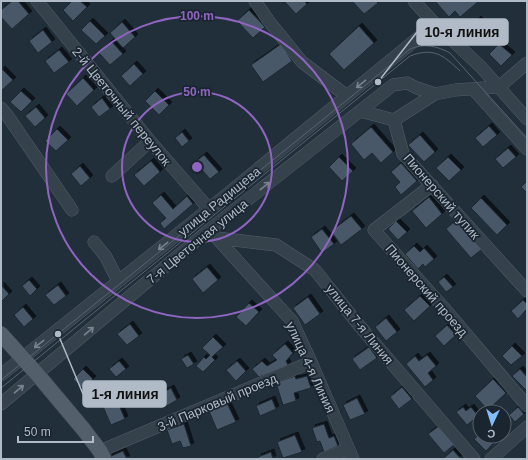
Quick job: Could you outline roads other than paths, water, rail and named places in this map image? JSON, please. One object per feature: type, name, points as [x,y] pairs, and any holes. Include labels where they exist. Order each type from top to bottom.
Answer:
[{"type":"main road","points":[[1,334],[37,374],[102,455]]},
{"type":"street","name":"2-й Цветочный переулок","points":[[37,1],[150,141],[210,209]]},
{"type":"street","points":[[255,1],[268,20],[302,62],[347,96]]},
{"type":"street","points":[[414,1],[435,24],[499,87],[527,119]]},
{"type":"street","name":"улица Радищева","points":[[1,374],[210,209],[435,24]]},
{"type":"street","points":[[360,111],[394,120],[435,94],[455,90],[474,90],[478,88],[499,87],[527,63]]},
{"type":"street","name":"7-я Цветочная улица","points":[[37,374],[213,234],[393,85],[406,83],[435,94]]},
{"type":"street","points":[[474,90],[527,149]]},
{"type":"street","points":[[3,114],[72,210]]},
{"type":"street","name":"Пионерский тупик","points":[[394,120],[403,154],[527,291]]},
{"type":"street","points":[[112,176],[150,141]]},
{"type":"street","name":"Пионерский проезд","points":[[432,185],[374,230],[444,308],[527,406]]},
{"type":"street","name":"улица 4-я Линия","points":[[213,234],[292,321],[350,454]]},
{"type":"street","name":"улица 7-я Линия","points":[[213,234],[276,245],[315,270],[358,324],[474,459]]},
{"type":"street","points":[[94,242],[106,257],[118,281]]},
{"type":"street","name":"3-й Парковый проезд","points":[[102,455],[311,362]]},
{"type":"street","points":[[1,404],[37,374]]},
{"type":"street","points":[[491,459],[527,427]]},
{"type":"street","points":[[323,459],[350,454]]},
{"type":"tram line","points":[[1,380],[410,49],[420,46],[430,46],[450,53],[527,138]]},
{"type":"tram line","points":[[1,388],[410,56],[426,52],[438,54],[460,71]]},
{"type":"place","name":"10-я линия","points":[[378,82]]},
{"type":"place","name":"1-я линия","points":[[58,334]]}]
